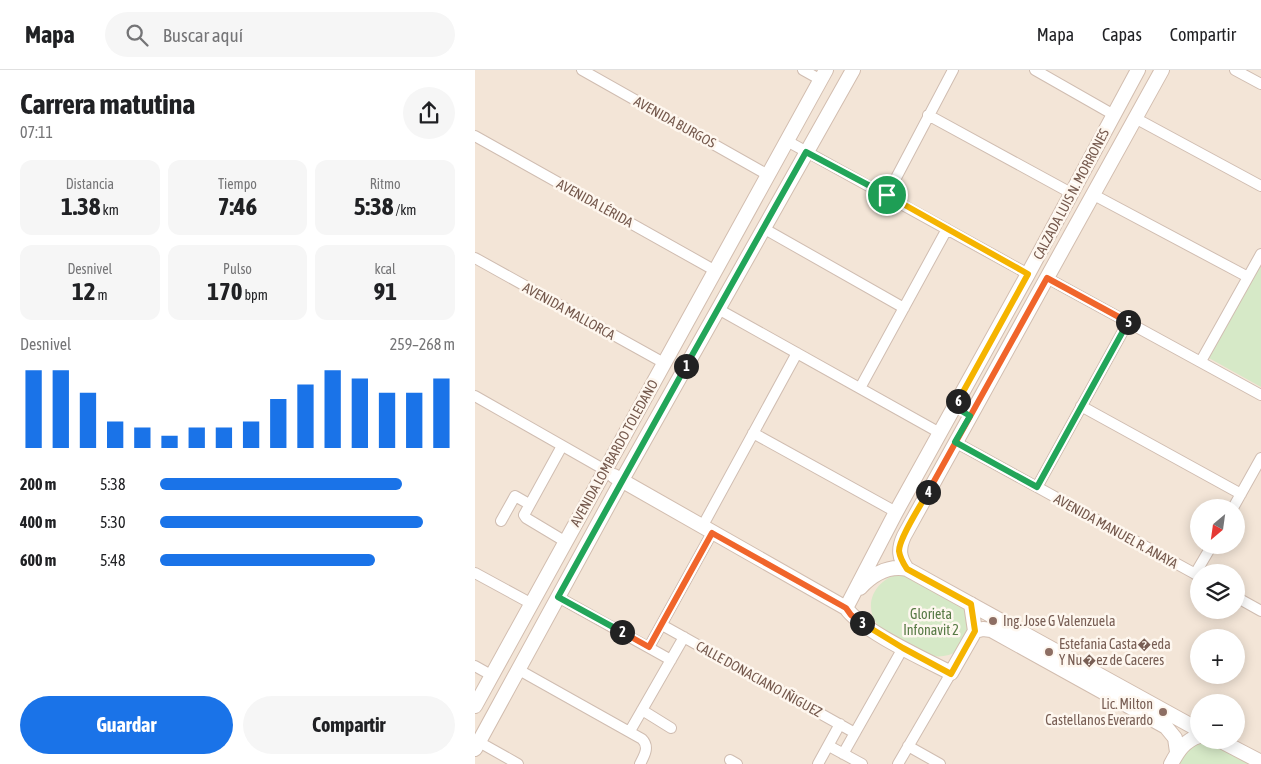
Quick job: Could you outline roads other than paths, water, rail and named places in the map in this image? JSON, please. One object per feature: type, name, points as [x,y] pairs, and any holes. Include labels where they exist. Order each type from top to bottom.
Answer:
[{"type":"street","name":"AVENIDA BURGOS","points":[[582,70],[768,175]]},
{"type":"street","points":[[803,70],[824,75]]},
{"type":"street","name":"AVENIDA LOMBARDO TOLEDANO","points":[[477,746],[622,480],[853,70]]},
{"type":"street","points":[[887,195],[953,70]]},
{"type":"street","points":[[1035,70],[1114,115]]},
{"type":"street","name":"CALZADA LUIS N. MORRONES","points":[[846,608],[896,512],[1138,70]]},
{"type":"street","name":"CALZADA LUIS N. MORRONES","points":[[907,569],[899,552],[901,542],[1162,70]]},
{"type":"street","points":[[1235,70],[1261,84]]},
{"type":"street","name":"AVENIDA LOMBARDO TOLEDANO","points":[[475,706],[824,75]]},
{"type":"street","points":[[929,115],[1071,193]]},
{"type":"street","points":[[1135,118],[1261,186]]},
{"type":"street","name":"AVENIDA LÉRIDA","points":[[475,136],[715,270]]},
{"type":"street","points":[[787,141],[1028,274]]},
{"type":"street","points":[[1092,194],[1248,277]]},
{"type":"street","points":[[763,228],[904,308]]},
{"type":"street","points":[[860,388],[947,229]]},
{"type":"street","points":[[1201,361],[1261,254]]},
{"type":"street","name":"AVENIDA MALLORCA","points":[[475,258],[664,363]]},
{"type":"street","points":[[1047,278],[1261,395]]},
{"type":"street","points":[[718,309],[940,433]]},
{"type":"street","points":[[1037,487],[1128,322]]},
{"type":"street","points":[[649,647],[662,625],[753,432],[797,353]]},
{"type":"street","points":[[475,396],[846,608],[851,615],[866,626],[951,674]]},
{"type":"street","points":[[1081,406],[1241,494]]},
{"type":"street","points":[[955,407],[970,416]]},
{"type":"street","points":[[753,432],[896,512]]},
{"type":"street","name":"AVENIDA MANUEL R. ANAYA","points":[[955,442],[1190,571]]},
{"type":"street","points":[[562,446],[524,513],[525,517],[566,542]]},
{"type":"street","points":[[1238,499],[1261,458]]},
{"type":"street","points":[[501,521],[515,496],[529,504]]},
{"type":"street","points":[[854,594],[867,581],[883,571],[898,567],[907,569],[1190,725]]},
{"type":"street","points":[[475,573],[532,604]]},
{"type":"street","points":[[558,597],[671,660]]},
{"type":"street","points":[[1245,602],[1261,611]]},
{"type":"street","points":[[898,764],[975,631],[971,604]]},
{"type":"street","name":"CALLE DONACIANO IÑIGUEZ","points":[[662,625],[855,733]]},
{"type":"street","points":[[975,631],[983,628],[991,630],[1166,727],[1175,738],[1174,758]]},
{"type":"street","points":[[630,731],[684,637]]},
{"type":"street","points":[[843,754],[903,648]]},
{"type":"street","points":[[475,666],[491,675]]},
{"type":"street","points":[[519,670],[630,731],[645,742],[646,750],[640,764]]},
{"type":"street","points":[[475,706],[493,717]]},
{"type":"street","points":[[642,710],[671,728]]},
{"type":"street","points":[[818,764],[840,724]]},
{"type":"street","points":[[1174,758],[1186,742],[1190,740]]},
{"type":"street","points":[[477,746],[518,764]]},
{"type":"street","points":[[829,746],[862,764]]},
{"type":"street","points":[[908,746],[940,764]]},
{"type":"street","points":[[1236,749],[1261,762]]},
{"type":"place","name":"Ing. Jose G Valenzuela","points":[[993,621]]},
{"type":"place","name":"Estefania Casta�eda Y Nu�ez de Caceres","points":[[1049,652]]},
{"type":"place","name":"Lic. Milton Castellanos Everardo","points":[[1163,712]]},
{"type":"park label","name":"Glorieta Infonavit 2","points":[[931,622]]}]
